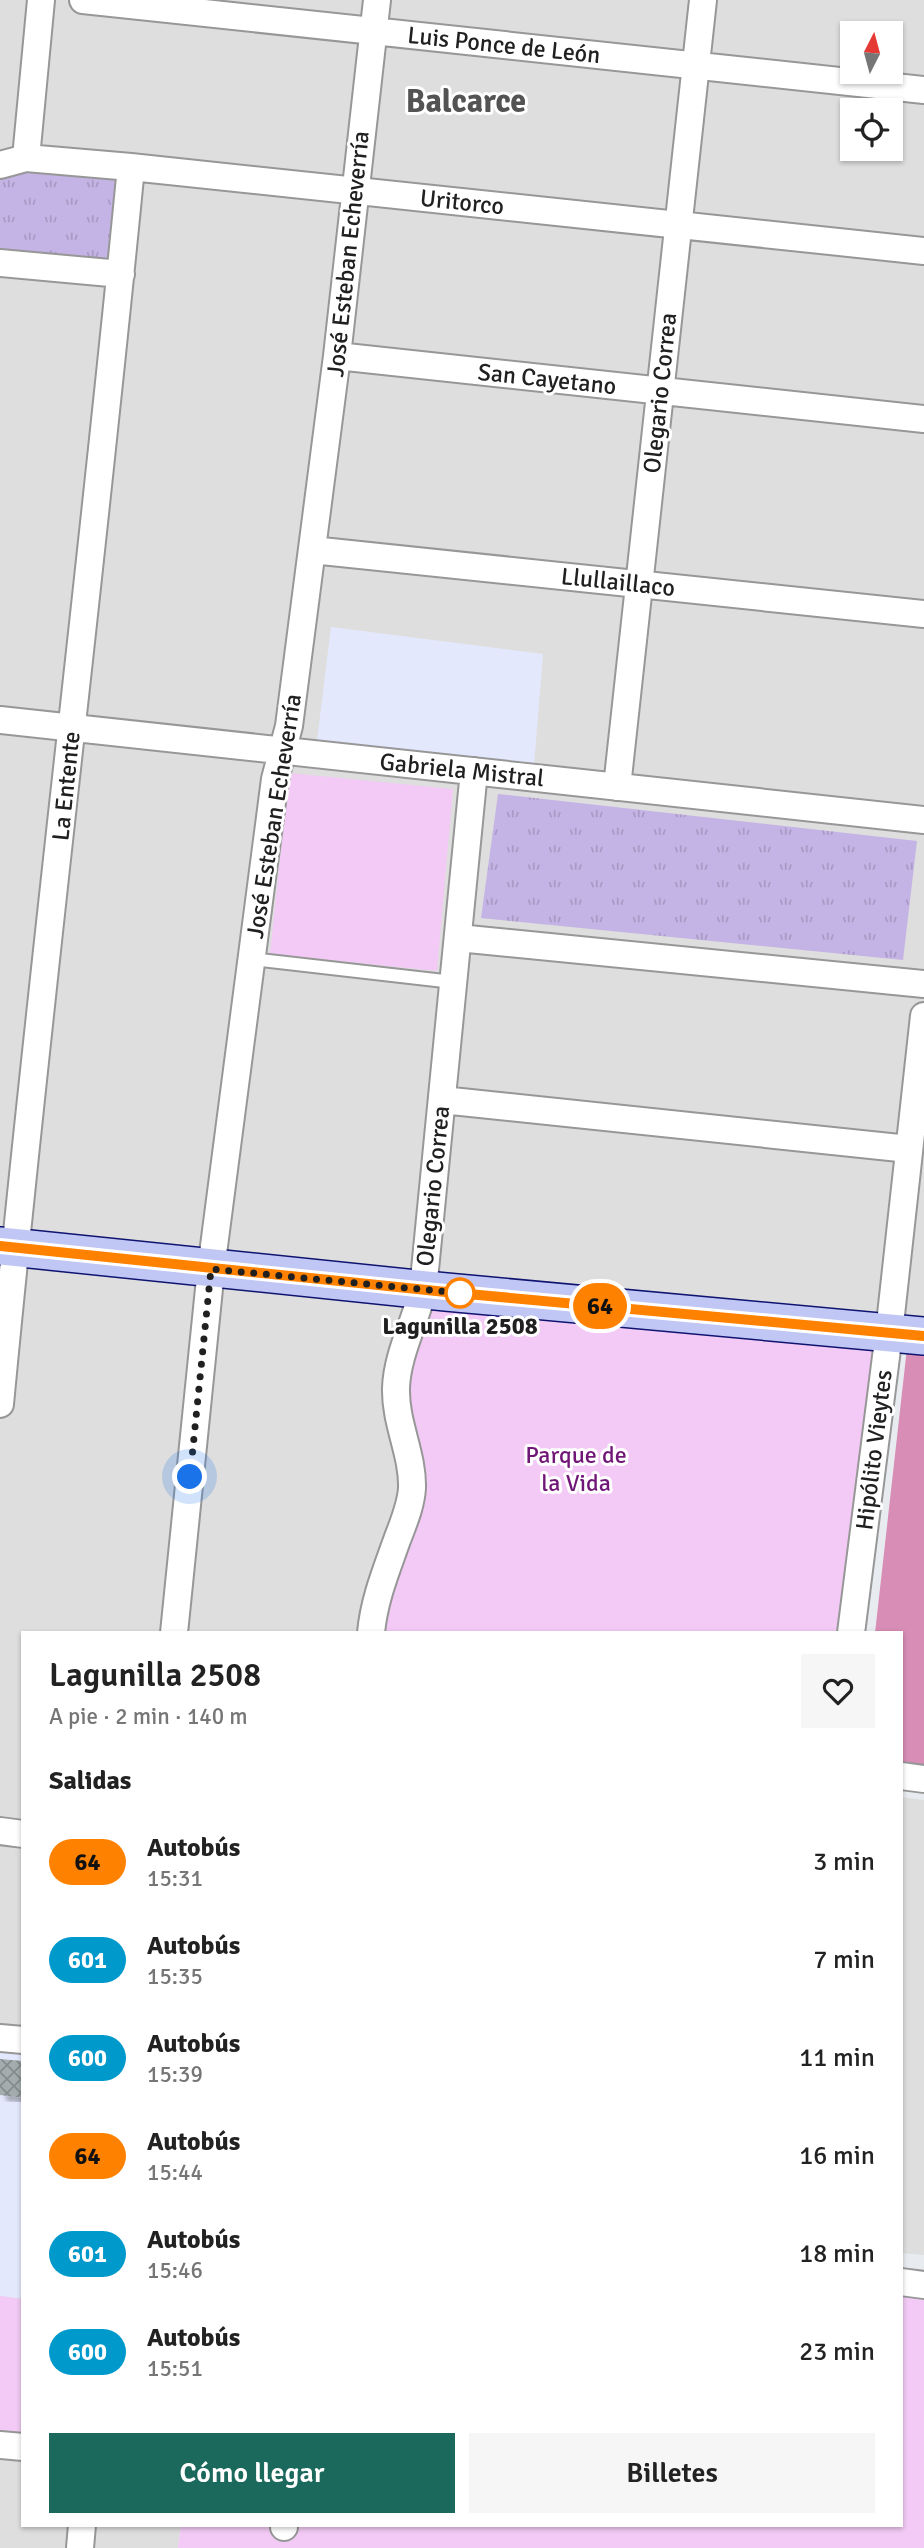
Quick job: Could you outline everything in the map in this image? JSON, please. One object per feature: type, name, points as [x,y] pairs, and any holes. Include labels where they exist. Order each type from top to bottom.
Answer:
[{"type":"main road","points":[[7,1246],[423,1290],[906,1334]]},
{"type":"street","points":[[26,158],[41,0]]},
{"type":"street","name":"Luis Ponce de León","points":[[83,0],[924,90]]},
{"type":"street","name":"José Esteban Echeverría","points":[[173,1631],[211,1269],[275,779],[289,726],[337,356],[377,0]]},
{"type":"street","name":"Olegario Correa","points":[[617,787],[703,0]]},
{"type":"street","name":"Uritorco","points":[[0,164],[26,158],[131,167],[924,251]]},
{"type":"street","name":"La Entente","points":[[0,1404],[7,1246],[73,728],[131,167]]},
{"type":"street","points":[[0,263],[121,274]]},
{"type":"street","name":"San Cayetano","points":[[337,356],[924,419]]},
{"type":"street","name":"Llullaillaco","points":[[312,550],[924,614]]},
{"type":"street","name":"Gabriela Mistral","points":[[0,720],[924,820]]},
{"type":"street","name":"Olegario Correa","points":[[371,1631],[377,1594],[408,1512],[412,1489],[411,1468],[398,1420],[396,1388],[399,1365],[423,1290],[474,771]]},
{"type":"street","points":[[458,938],[924,984]]},
{"type":"street","name":"Hipólito Vieytes","points":[[851,1631],[906,1334],[909,1149],[924,1016]]},
{"type":"street","points":[[442,1100],[909,1149]]},
{"type":"street","points":[[903,1776],[924,1779]]},
{"type":"street","points":[[0,1831],[21,1834]]},
{"type":"street","points":[[0,2038],[21,2040]]},
{"type":"street","points":[[903,2282],[924,2285]]},
{"type":"street","points":[[0,2445],[21,2447]]},
{"type":"street","points":[[80,2548],[82,2527]]},
{"type":"lane","points":[[252,959],[453,982]]},
{"type":"shaded area","points":[[0,0],[924,0],[924,1336],[411,1468],[371,1631],[21,1631],[21,2527],[181,2527],[178,2548],[0,2548]]},
{"type":"shaded area","points":[[331,627],[543,654],[534,765],[317,741]]},
{"type":"shaded area","points":[[907,1348],[924,1350],[924,1770],[903,1767],[903,1631],[875,1631]]},
{"type":"shaded area","points":[[903,1797],[924,1800],[924,2255],[903,2253]]},
{"type":"shaded area","points":[[0,2050],[21,2052],[21,2299],[0,2296]]},
{"type":"green space","points":[[35,168],[122,176],[114,265],[0,254],[0,178]]},
{"type":"green space","points":[[289,773],[453,789],[437,971],[270,954]]},
{"type":"green space","points":[[498,794],[917,841],[903,960],[481,918]]},
{"type":"green space","name":"Parque de la Vida","points":[[423,1290],[889,1333],[851,1631],[372,1631],[407,1512],[398,1420]]},
{"type":"green space","points":[[903,2282],[924,2285],[924,2548],[178,2548],[181,2527],[903,2527]]},
{"type":"green space","points":[[0,2296],[21,2299],[21,2435],[0,2433]]},
{"type":"building","points":[[0,2059],[21,2061],[21,2098],[0,2095]]},
{"type":"bus line","name":"64","points":[[0,1246],[446,1292],[924,1336]]},
{"type":"place","name":"Lagunilla 2508","points":[[460,1293]]},
{"type":"district","name":"Balcarce","points":[[466,101]]},
{"type":"route","points":[[190,1477],[211,1269],[460,1293]]}]
